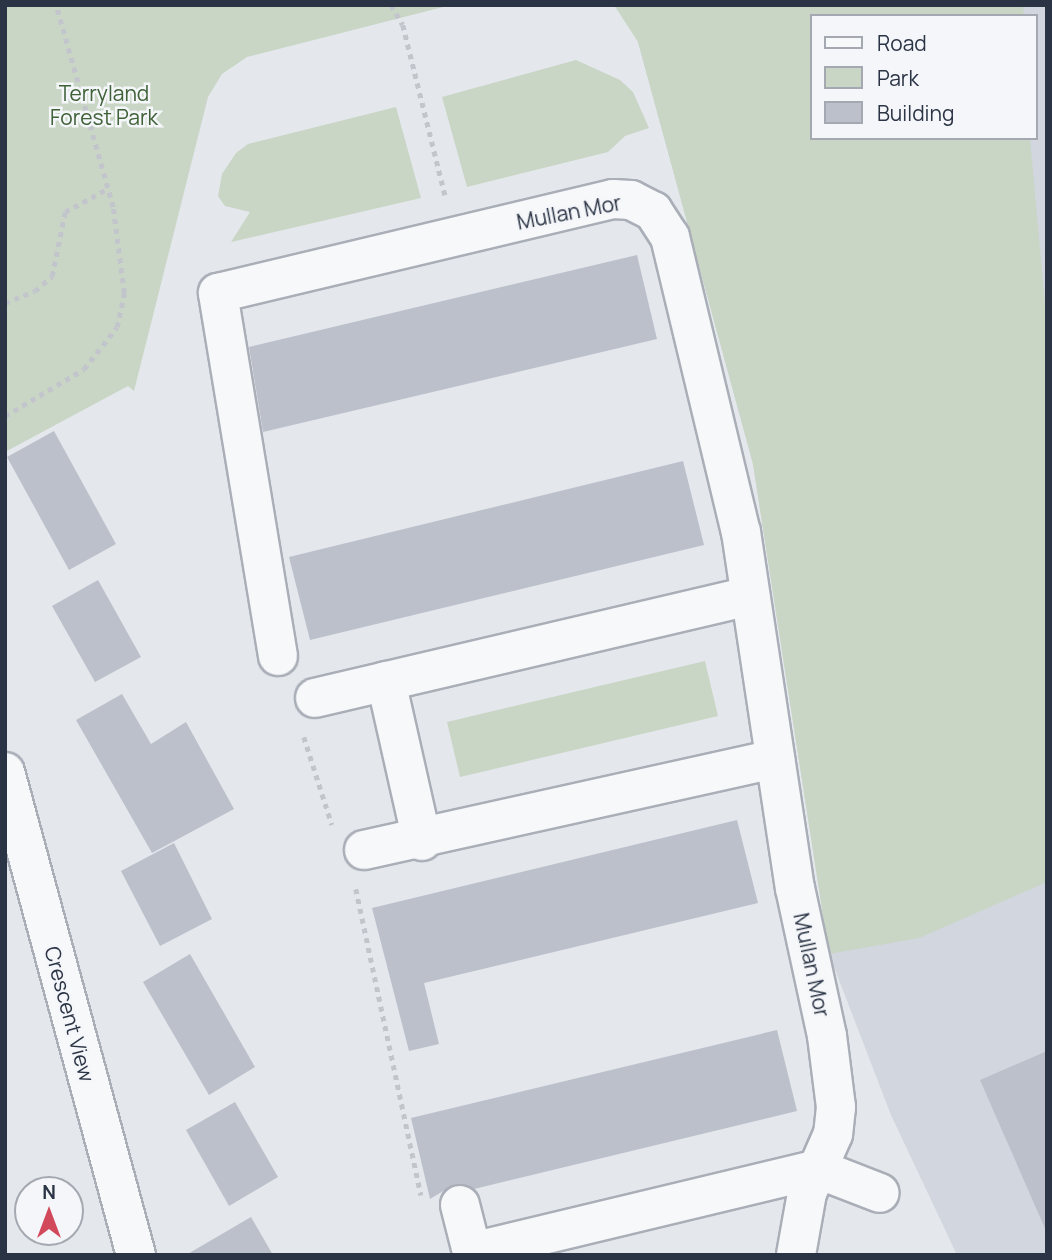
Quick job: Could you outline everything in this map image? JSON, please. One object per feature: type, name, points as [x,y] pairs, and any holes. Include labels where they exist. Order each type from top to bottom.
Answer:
[{"type":"street","name":"Mullan Mor","points":[[278,656],[218,293],[613,199],[641,203],[662,222],[670,237],[741,531],[775,759],[836,1107],[831,1142],[802,1209],[796,1255]]},
{"type":"street","points":[[308,714],[386,681],[750,596]]},
{"type":"street","points":[[386,681],[422,841]]},
{"type":"street","points":[[349,842],[422,841],[775,759]]},
{"type":"street","name":"Crescent View","points":[[5,772],[136,1255]]},
{"type":"street","points":[[460,1205],[472,1252],[818,1169],[880,1193]]},
{"type":"path","points":[[5,416],[84,369],[117,327],[124,293],[107,189],[56,5]]},
{"type":"path","points":[[391,5],[403,25],[441,179]]},
{"type":"path","points":[[5,303],[35,291],[52,276],[65,212],[107,189]]},
{"type":"path","points":[[308,714],[349,842],[355,898]]},
{"type":"path","points":[[351,885],[420,1193],[427,1203],[460,1205]]},
{"type":"shaded area","points":[[649,5],[1047,5],[1047,1255],[957,1255],[891,1115],[829,954],[753,464],[638,42]]},
{"type":"green space","name":"Terryland Forest Park","points":[[5,5],[451,5],[247,57],[222,74],[208,97],[134,391],[128,386],[5,452]]},
{"type":"green space","points":[[614,5],[1023,5],[1024,14],[810,14],[810,140],[1030,140],[1047,326],[1047,882],[919,938],[829,954],[753,464],[638,42]]},
{"type":"green space","points":[[576,60],[620,80],[633,92],[649,128],[625,136],[608,152],[467,187],[442,97]]},
{"type":"green space","points":[[396,107],[421,198],[231,242],[250,212],[225,206],[218,196],[222,174],[236,153],[248,144]]},
{"type":"green space","points":[[705,661],[718,716],[460,777],[447,722]]},
{"type":"building","points":[[637,255],[657,339],[263,432],[249,347]]},
{"type":"building","points":[[54,431],[116,544],[69,570],[7,457]]},
{"type":"building","points":[[683,461],[704,545],[310,640],[289,557]]},
{"type":"building","points":[[98,580],[141,657],[95,682],[52,606]]},
{"type":"building","points":[[122,694],[151,744],[186,722],[234,809],[152,853],[76,720]]},
{"type":"building","points":[[737,820],[758,903],[424,983],[439,1044],[409,1051],[372,908]]},
{"type":"building","points":[[174,843],[212,919],[160,946],[121,871]]},
{"type":"building","points":[[190,954],[255,1067],[209,1095],[143,982]]},
{"type":"building","points":[[777,1030],[797,1111],[474,1189],[455,1184],[430,1199],[411,1118]]},
{"type":"building","points":[[1047,1051],[1047,1233],[980,1080]]},
{"type":"building","points":[[235,1102],[278,1177],[229,1206],[186,1130]]},
{"type":"building","points":[[251,1217],[273,1255],[186,1255]]}]
